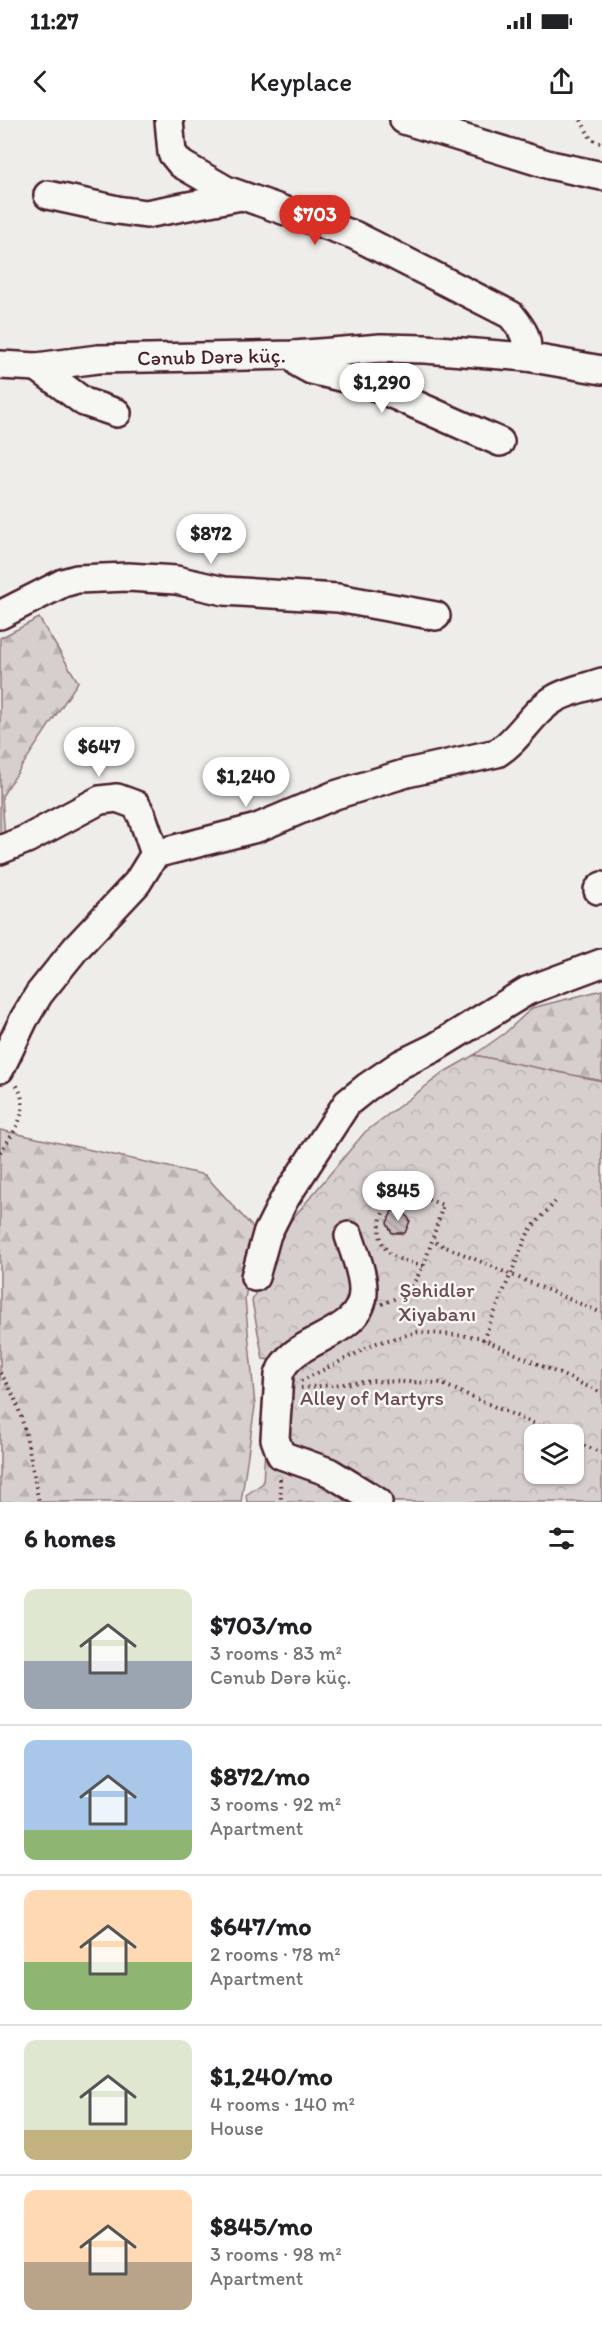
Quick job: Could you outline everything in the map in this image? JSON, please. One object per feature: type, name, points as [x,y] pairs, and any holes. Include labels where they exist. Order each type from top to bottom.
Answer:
[{"type":"street","points":[[169,120],[172,153],[181,164],[226,190],[354,235],[511,315],[522,327],[528,340],[527,357]]},
{"type":"street","points":[[404,120],[550,165],[602,176]]},
{"type":"street","points":[[48,195],[146,214],[241,196]]},
{"type":"street","name":"Cənub Dərə küç.","points":[[0,365],[37,367],[98,359],[294,355],[381,348],[527,357],[602,370]]},
{"type":"street","points":[[294,355],[300,364],[311,370],[369,384],[500,442]]},
{"type":"street","points":[[37,367],[84,402],[117,413]]},
{"type":"street","points":[[0,615],[63,583],[77,579],[128,577],[176,580],[224,591],[338,598],[436,616]]},
{"type":"street","points":[[2,1066],[24,1019],[39,994],[76,948],[137,883],[155,854],[257,828],[335,795],[407,772],[497,753],[509,746],[556,698],[602,682]]},
{"type":"street","points":[[0,850],[100,800],[117,798],[136,805],[155,854]]},
{"type":"street","points":[[255,1277],[267,1234],[284,1200],[347,1103],[402,1064],[434,1048],[527,991],[602,963]]},
{"type":"street","points":[[349,1236],[363,1290],[360,1304],[351,1317],[336,1330],[289,1358],[281,1367],[275,1439],[281,1455],[328,1472],[378,1502]]},
{"type":"path","points":[[581,120],[591,139],[602,144]]},
{"type":"path","points":[[0,1152],[19,1126],[22,1111],[21,1093],[2,1066]]},
{"type":"path","points":[[377,1307],[408,1293],[423,1267],[432,1241],[443,1205],[414,1195],[389,1204],[383,1215],[379,1231],[381,1244],[392,1255],[423,1267]]},
{"type":"path","points":[[483,1340],[529,1231],[555,1202]]},
{"type":"path","points":[[432,1241],[602,1313]]},
{"type":"path","points":[[535,1424],[440,1383],[373,1381],[297,1386],[377,1343],[418,1332],[483,1340],[602,1393]]},
{"type":"path","points":[[0,1373],[7,1382],[21,1414],[39,1502]]},
{"type":"path","points":[[584,1446],[602,1453]]},
{"type":"path","points":[[281,1455],[281,1502]]},
{"type":"green space","points":[[39,618],[78,682],[2,796],[5,840],[0,841],[0,638]]},
{"type":"green space","points":[[602,990],[602,1081],[474,1055],[505,1033],[532,1008]]},
{"type":"green space","name":"Şəhidlər Xiyabanı","points":[[474,1055],[602,1081],[602,1502],[247,1502],[246,1495],[263,1483],[270,1360],[263,1359],[252,1301],[278,1236],[365,1132],[446,1071]]},
{"type":"green space","points":[[0,1130],[205,1175],[256,1231],[245,1299],[255,1406],[241,1502],[0,1502]]},
{"type":"building","points":[[392,1211],[404,1211],[410,1221],[405,1233],[392,1233],[387,1223]]},
{"type":"park label","name":"Alley of Martyrs","points":[[372,1398]]}]
